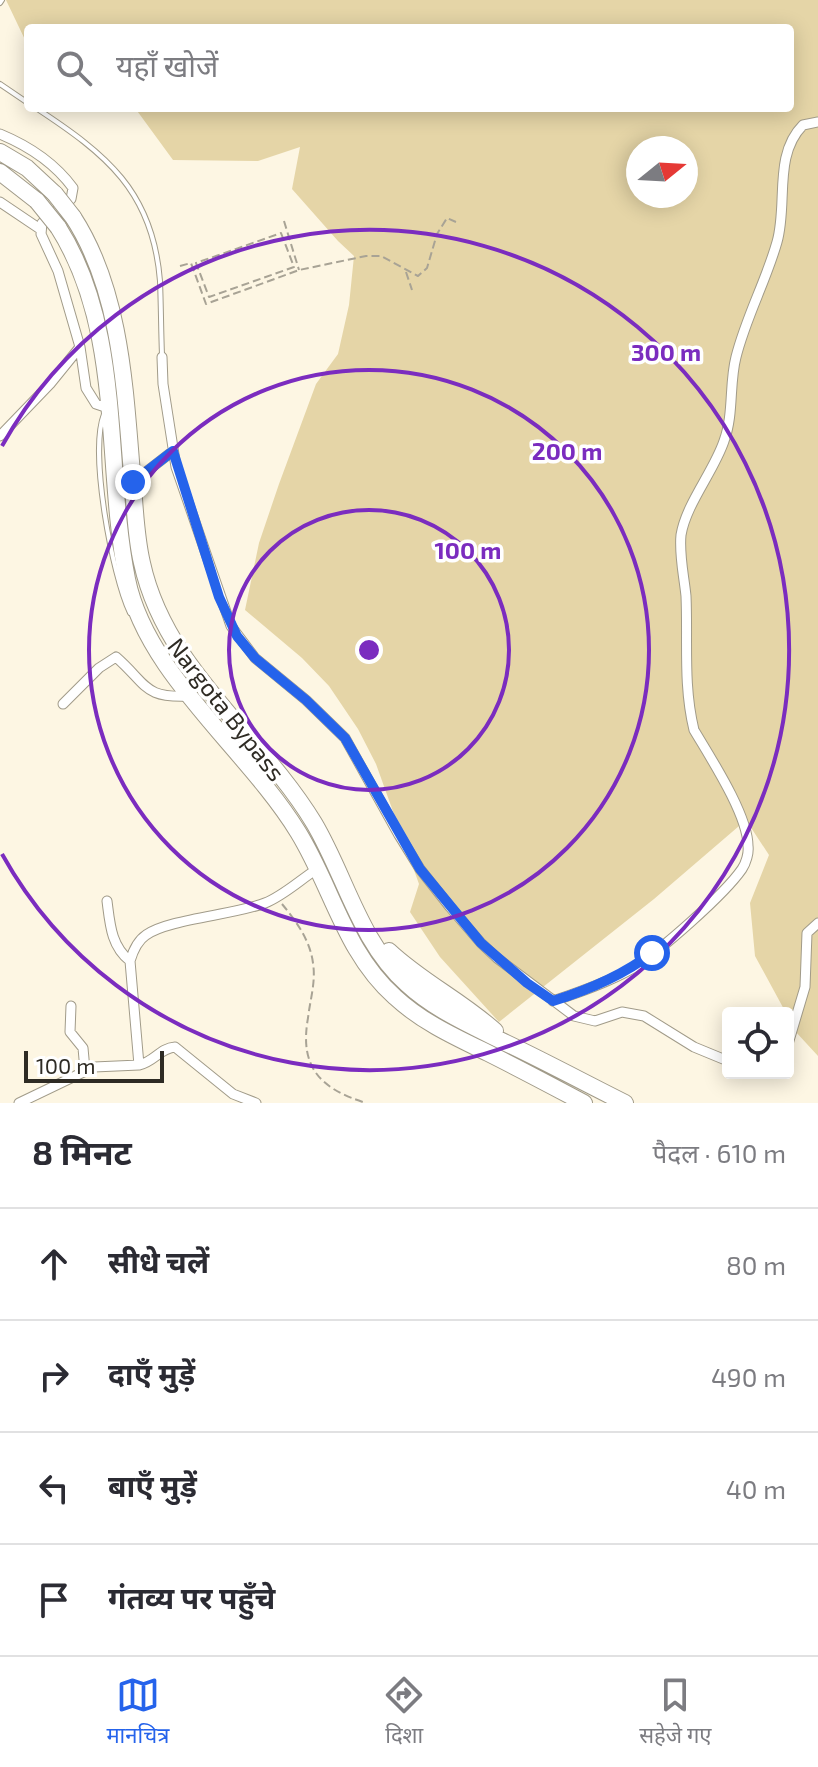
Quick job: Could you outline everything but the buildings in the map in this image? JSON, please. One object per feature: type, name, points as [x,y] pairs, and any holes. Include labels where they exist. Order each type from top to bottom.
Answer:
[{"type":"highway","name":"Nargota Bypass","points":[[0,152],[27,168],[55,194],[73,217],[94,254],[107,294],[121,376],[141,559],[150,596],[164,627],[187,661],[276,770],[314,824],[364,928],[385,960],[410,987],[443,1010],[625,1103]]},
{"type":"highway","name":"Nargota Bypass","points":[[0,172],[37,201],[58,227],[80,267],[94,310],[126,577],[146,633],[167,667],[298,832],[354,946],[365,964],[394,996],[434,1026],[584,1103]]},
{"type":"street","points":[[553,1001],[633,968],[723,890],[746,860],[747,838],[740,816],[694,730],[690,714],[686,682],[682,532],[726,435],[736,356],[780,233],[789,145],[803,125],[818,122]]},
{"type":"street","points":[[0,134],[36,152],[64,175],[73,188],[71,199],[42,223],[40,229]]},
{"type":"street","points":[[0,202],[40,229],[58,271],[80,347],[90,399],[108,409]]},
{"type":"street","points":[[0,436],[50,384],[80,347]]},
{"type":"street","points":[[162,357],[173,451],[219,597],[237,636],[255,658],[306,700],[345,738],[420,869],[481,943],[527,983],[581,1019],[595,1021],[622,1012],[644,1016],[694,1047],[722,1059]]},
{"type":"street","points":[[133,482],[173,451]]},
{"type":"street","points":[[63,704],[99,668],[116,657],[145,688],[155,694],[192,696]]},
{"type":"street","points":[[139,1065],[130,961],[141,939],[155,930],[263,904],[317,869]]},
{"type":"street","points":[[107,901],[115,942],[130,961]]},
{"type":"street","points":[[794,1024],[805,987],[807,933],[818,923]]},
{"type":"street","points":[[71,1006],[70,1032],[83,1048],[85,1070]]},
{"type":"street","points":[[19,1103],[85,1070],[107,1064],[149,1063],[167,1048],[175,1047],[233,1094],[256,1103]]},
{"type":"lane","points":[[0,84],[24,100]]},
{"type":"lane","points":[[42,112],[74,133],[115,168],[136,196],[147,221],[157,259],[162,357]]},
{"type":"path","points":[[180,266],[191,263],[206,304],[299,270],[366,256],[381,256],[415,275],[427,268],[437,234],[447,218],[456,222]]},
{"type":"path","points":[[284,221],[299,270]]},
{"type":"path","points":[[281,233],[294,267],[209,297],[196,263],[281,233]]},
{"type":"path","points":[[406,271],[412,290]]},
{"type":"path","points":[[276,897],[300,927],[313,962],[313,990],[305,1036],[310,1063],[336,1093],[366,1103]]},
{"type":"shaded area","points":[[6,0],[818,0],[818,1056],[795,1031],[794,1007],[783,1007],[755,956],[750,903],[769,855],[746,820],[654,899],[499,1022],[440,957],[410,912],[419,884],[376,764],[358,729],[329,686],[302,658],[245,610],[259,543],[279,484],[316,384],[338,354],[349,305],[354,256],[292,189],[300,147],[258,161],[173,160],[138,112],[794,112],[794,24],[24,24],[24,38]]},
{"type":"route","points":[[133,482],[173,451],[219,597],[237,636],[255,658],[306,700],[345,738],[420,869],[481,943],[553,1001],[633,968],[652,953]]}]
